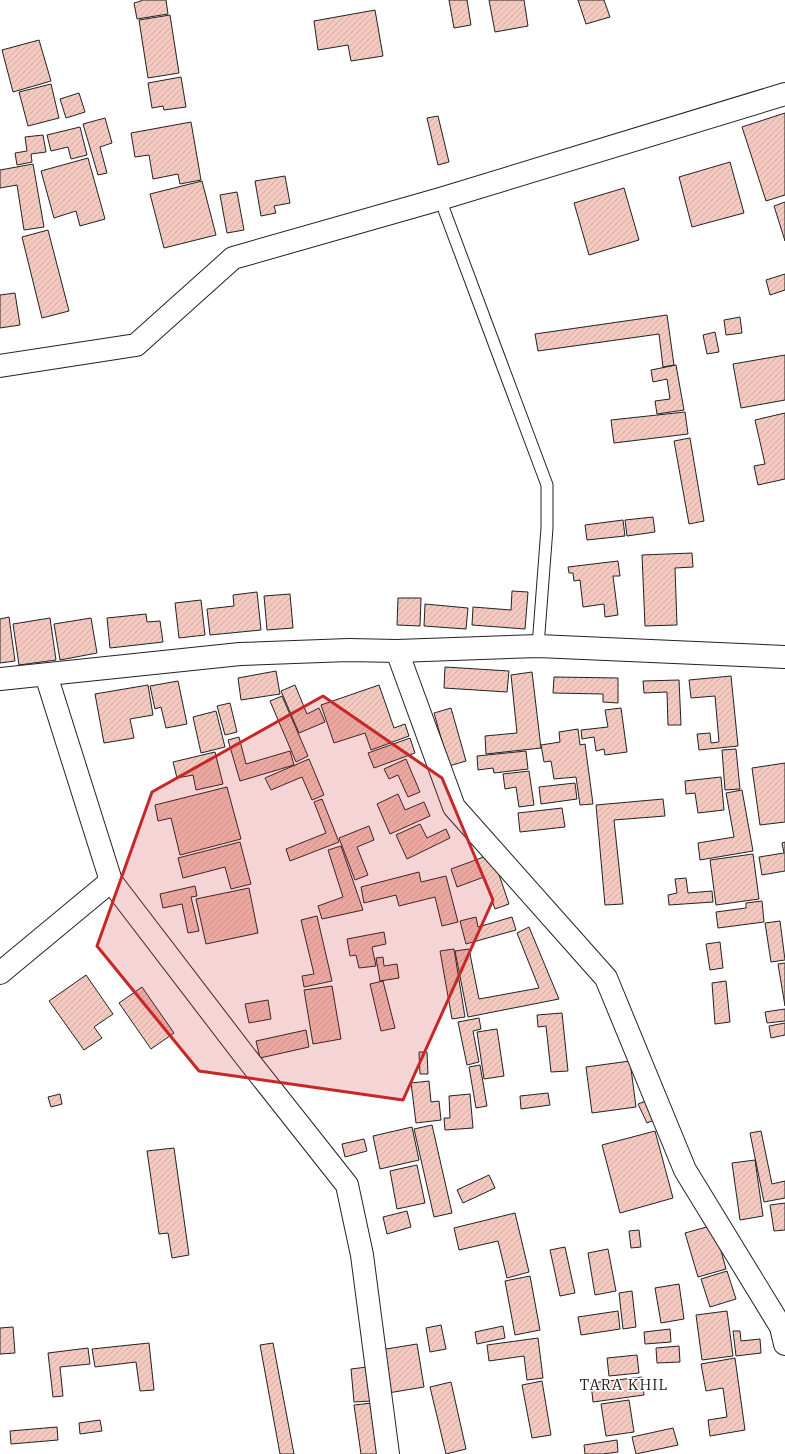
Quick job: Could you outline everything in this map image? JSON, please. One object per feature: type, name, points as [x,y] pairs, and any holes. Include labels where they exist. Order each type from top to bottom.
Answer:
[{"type":"street","points":[[0,366],[136,345],[232,258],[440,199],[785,94]]},
{"type":"street","points":[[0,679],[240,654],[349,650],[397,651],[538,646],[785,657]]},
{"type":"street","points":[[397,651],[454,807],[606,978],[685,1170],[784,1333]]},
{"type":"street","points":[[46,675],[111,881],[347,1185],[362,1255],[388,1454]]},
{"type":"street","points":[[0,973],[111,881]]},
{"type":"lane","points":[[440,199],[547,485],[547,528],[538,646]]},
{"type":"highlighted area","points":[[323,696],[442,778],[493,900],[403,1100],[199,1071],[97,946],[152,792]]},
{"type":"building","points":[[141,0],[166,0],[168,14],[137,19],[134,3]]},
{"type":"building","points":[[449,0],[467,0],[471,25],[454,28]]},
{"type":"building","points":[[489,0],[524,0],[528,26],[495,32]]},
{"type":"building","points":[[578,0],[604,0],[610,17],[586,24]]},
{"type":"building","points":[[375,10],[383,56],[351,61],[348,45],[318,50],[314,21]]},
{"type":"building","points":[[170,15],[179,73],[148,78],[139,20]]},
{"type":"building","points":[[39,40],[51,81],[13,92],[2,50]]},
{"type":"building","points":[[181,77],[186,107],[164,110],[163,106],[152,108],[148,83]]},
{"type":"building","points":[[51,84],[59,118],[28,126],[19,92]]},
{"type":"building","points":[[79,93],[85,112],[66,118],[60,99]]},
{"type":"building","points":[[785,113],[785,195],[766,201],[742,127]]},
{"type":"building","points":[[438,116],[449,162],[438,165],[427,118]]},
{"type":"building","points":[[105,118],[112,143],[100,147],[107,173],[98,175],[83,124]]},
{"type":"building","points":[[191,122],[201,180],[180,184],[178,174],[153,179],[149,155],[135,157],[131,133]]},
{"type":"building","points":[[80,127],[87,155],[71,159],[68,147],[51,151],[47,135]]},
{"type":"building","points":[[43,135],[46,152],[31,154],[32,162],[17,165],[15,153],[27,151],[25,137]]},
{"type":"building","points":[[88,158],[105,219],[80,226],[76,211],[54,218],[41,171]]},
{"type":"building","points":[[730,162],[744,213],[692,227],[679,177]]},
{"type":"building","points":[[33,164],[44,227],[24,230],[17,185],[0,188],[0,170]]},
{"type":"building","points":[[285,176],[290,203],[274,206],[276,213],[261,216],[255,181]]},
{"type":"building","points":[[202,181],[216,235],[164,248],[150,194]]},
{"type":"building","points":[[624,188],[639,240],[589,255],[574,203]]},
{"type":"building","points":[[237,192],[244,230],[227,233],[220,195]]},
{"type":"building","points":[[785,202],[785,241],[774,206]]},
{"type":"building","points":[[48,230],[69,311],[42,318],[22,237]]},
{"type":"building","points":[[785,274],[785,290],[770,295],[766,280]]},
{"type":"building","points":[[15,293],[20,325],[0,328],[0,295]]},
{"type":"building","points":[[667,315],[674,365],[663,367],[659,334],[538,351],[535,334]]},
{"type":"building","points":[[740,317],[742,333],[726,335],[724,320]]},
{"type":"building","points":[[715,332],[719,352],[707,354],[703,335]]},
{"type":"building","points":[[785,355],[785,400],[741,408],[733,364]]},
{"type":"building","points":[[676,365],[684,410],[657,414],[655,401],[670,399],[667,379],[653,382],[651,370]]},
{"type":"building","points":[[685,412],[688,434],[614,443],[611,420]]},
{"type":"building","points":[[785,413],[785,479],[758,485],[754,466],[765,464],[755,420]]},
{"type":"building","points":[[690,438],[704,521],[689,524],[674,441]]},
{"type":"building","points":[[653,517],[655,532],[627,536],[625,520]]},
{"type":"building","points":[[623,520],[625,536],[587,540],[585,525]]},
{"type":"building","points":[[692,553],[693,567],[675,568],[677,625],[645,626],[642,555]]},
{"type":"building","points":[[618,561],[620,576],[613,576],[618,615],[605,617],[604,604],[583,607],[580,580],[574,581],[573,573],[569,573],[568,567]]},
{"type":"building","points":[[512,591],[528,592],[525,629],[472,625],[473,607],[511,610]]},
{"type":"building","points":[[257,592],[261,630],[210,635],[207,609],[234,606],[233,595]]},
{"type":"building","points":[[290,594],[293,628],[267,630],[264,596]]},
{"type":"building","points":[[398,598],[421,598],[420,626],[397,625]]},
{"type":"building","points":[[201,600],[205,635],[179,638],[175,603]]},
{"type":"building","points":[[425,604],[468,608],[466,629],[424,626]]},
{"type":"building","points":[[146,614],[147,622],[160,621],[163,642],[110,648],[107,618]]},
{"type":"building","points":[[9,617],[15,661],[0,663],[0,619]]},
{"type":"building","points":[[50,618],[56,660],[19,665],[13,624]]},
{"type":"building","points":[[91,618],[97,653],[60,660],[54,624]]},
{"type":"building","points":[[445,667],[509,671],[507,692],[444,688]]},
{"type":"building","points":[[276,671],[280,694],[241,700],[238,678]]},
{"type":"building","points":[[532,672],[541,748],[486,754],[485,736],[517,733],[511,675]]},
{"type":"building","points":[[731,676],[738,746],[699,750],[697,734],[710,733],[711,743],[719,742],[715,696],[691,698],[689,680]]},
{"type":"building","points":[[554,677],[618,678],[618,703],[603,702],[603,694],[553,693]]},
{"type":"building","points":[[679,680],[681,725],[668,725],[667,692],[644,693],[643,681]]},
{"type":"building","points":[[178,681],[187,724],[166,728],[161,707],[155,709],[150,686]]},
{"type":"building","points":[[148,685],[153,715],[130,719],[134,738],[104,743],[95,694]]},
{"type":"building","points":[[295,685],[307,714],[319,708],[325,722],[299,733],[281,691]]},
{"type":"building","points":[[379,685],[394,728],[405,724],[409,736],[371,750],[365,733],[334,743],[321,705]]},
{"type":"building","points":[[282,696],[308,756],[296,762],[270,701]]},
{"type":"building","points":[[230,703],[237,732],[225,735],[217,706]]},
{"type":"building","points":[[451,708],[466,761],[449,766],[434,713]]},
{"type":"building","points":[[621,708],[627,752],[605,755],[604,749],[596,751],[594,737],[582,739],[581,730],[608,727],[605,710]]},
{"type":"building","points":[[216,711],[225,747],[201,753],[193,717]]},
{"type":"building","points":[[578,729],[580,745],[585,744],[593,804],[580,805],[576,777],[554,779],[551,761],[544,762],[541,745],[560,742],[559,732]]},
{"type":"building","points":[[239,737],[246,764],[290,751],[294,765],[240,781],[228,740]]},
{"type":"building","points":[[410,738],[415,753],[374,768],[368,753]]},
{"type":"building","points":[[736,749],[740,789],[725,790],[722,750]]},
{"type":"building","points":[[526,751],[528,769],[494,773],[493,768],[478,770],[477,756]]},
{"type":"building","points":[[215,752],[223,784],[196,790],[193,775],[177,778],[173,762]]},
{"type":"building","points":[[309,759],[324,795],[312,800],[302,777],[271,790],[265,778]]},
{"type":"building","points":[[406,759],[420,792],[408,797],[398,775],[389,779],[384,769]]},
{"type":"building","points":[[785,763],[785,822],[760,825],[752,768]]},
{"type":"building","points":[[529,771],[534,805],[519,807],[516,787],[505,789],[503,774]]},
{"type":"building","points":[[721,777],[724,810],[698,813],[695,793],[686,794],[685,781]]},
{"type":"building","points":[[575,783],[577,799],[541,804],[539,787]]},
{"type":"building","points":[[227,787],[241,839],[180,855],[171,818],[158,821],[155,805]]},
{"type":"building","points":[[742,790],[753,851],[700,860],[698,843],[734,837],[726,793]]},
{"type":"building","points":[[398,794],[405,810],[424,802],[430,816],[390,834],[377,804]]},
{"type":"building","points":[[322,799],[339,842],[290,861],[286,849],[326,833],[314,802]]},
{"type":"building","points":[[663,799],[665,816],[614,820],[623,904],[605,905],[596,805]]},
{"type":"building","points":[[562,808],[565,827],[520,832],[518,813]]},
{"type":"building","points":[[420,824],[427,838],[446,829],[450,838],[407,859],[396,835]]},
{"type":"building","points":[[369,826],[374,840],[357,847],[368,875],[355,880],[339,838]]},
{"type":"building","points":[[240,842],[251,884],[231,889],[225,867],[183,878],[178,858]]},
{"type":"building","points":[[785,842],[785,871],[762,875],[759,857],[784,853],[782,843]]},
{"type":"building","points":[[341,846],[363,910],[322,919],[318,906],[343,897],[328,850]]},
{"type":"building","points":[[492,854],[509,904],[495,909],[484,877],[457,887],[451,869]]},
{"type":"building","points":[[753,854],[759,899],[716,905],[710,860]]},
{"type":"building","points":[[419,872],[421,882],[446,876],[458,922],[442,926],[435,897],[399,906],[396,895],[364,903],[361,887]]},
{"type":"building","points":[[686,878],[688,893],[712,891],[713,902],[669,905],[668,895],[677,893],[675,879]]},
{"type":"building","points":[[195,886],[197,896],[191,897],[199,931],[188,933],[182,904],[163,908],[160,894]]},
{"type":"building","points":[[249,888],[258,933],[206,944],[196,899]]},
{"type":"building","points":[[762,901],[764,922],[718,928],[716,912],[746,908],[746,903]]},
{"type":"building","points":[[317,916],[332,981],[304,987],[302,976],[314,974],[301,920]]},
{"type":"building","points":[[476,917],[478,927],[512,917],[516,930],[466,944],[460,921]]},
{"type":"building","points":[[780,921],[785,960],[771,962],[765,923]]},
{"type":"building","points":[[529,927],[559,999],[468,1017],[455,951],[469,949],[479,999],[539,988],[517,933]]},
{"type":"building","points":[[384,932],[386,944],[372,947],[376,966],[359,968],[356,955],[350,956],[347,939]]},
{"type":"building","points":[[720,942],[723,968],[710,970],[706,944]]},
{"type":"building","points":[[454,949],[465,1017],[452,1019],[440,951]]},
{"type":"building","points":[[383,957],[384,966],[397,964],[399,978],[380,981],[376,958]]},
{"type":"building","points":[[785,963],[785,1006],[778,964]]},
{"type":"building","points":[[86,975],[113,1014],[94,1027],[102,1038],[84,1050],[49,1001]]},
{"type":"building","points":[[383,981],[395,1028],[381,1031],[370,984]]},
{"type":"building","points":[[726,981],[730,1022],[715,1024],[712,983]]},
{"type":"building","points":[[332,986],[341,1039],[313,1044],[304,990]]},
{"type":"building","points":[[142,987],[174,1033],[151,1049],[119,1003]]},
{"type":"building","points":[[268,1000],[271,1019],[249,1023],[245,1004]]},
{"type":"building","points":[[785,1009],[785,1021],[767,1023],[765,1012]]},
{"type":"building","points":[[562,1013],[568,1071],[551,1072],[546,1026],[538,1027],[537,1015]]},
{"type":"building","points":[[479,1018],[481,1029],[473,1031],[479,1062],[467,1065],[458,1022]]},
{"type":"building","points":[[785,1023],[785,1035],[771,1038],[769,1026]]},
{"type":"building","points":[[497,1029],[504,1076],[484,1079],[477,1032]]},
{"type":"building","points":[[306,1030],[309,1047],[260,1058],[256,1041]]},
{"type":"building","points":[[419,1052],[427,1052],[428,1074],[420,1074]]},
{"type":"building","points":[[630,1061],[636,1107],[592,1113],[586,1067]]},
{"type":"building","points":[[480,1065],[487,1106],[476,1108],[469,1067]]},
{"type":"building","points":[[429,1081],[431,1102],[439,1101],[441,1120],[416,1123],[411,1083]]},
{"type":"building","points":[[548,1093],[550,1105],[521,1109],[520,1096]]},
{"type":"building","points":[[60,1094],[62,1104],[51,1107],[48,1097]]},
{"type":"building","points":[[470,1094],[473,1128],[445,1130],[444,1118],[450,1118],[449,1096]]},
{"type":"building","points":[[651,1099],[659,1118],[647,1123],[638,1104]]},
{"type":"building","points":[[432,1125],[452,1213],[434,1217],[414,1129]]},
{"type":"building","points":[[412,1127],[419,1160],[380,1169],[373,1136]]},
{"type":"building","points":[[655,1131],[673,1198],[620,1213],[602,1145]]},
{"type":"building","points":[[761,1131],[772,1184],[785,1181],[785,1198],[764,1202],[750,1133]]},
{"type":"building","points":[[364,1139],[367,1151],[345,1157],[342,1144]]},
{"type":"building","points":[[174,1148],[189,1255],[172,1258],[168,1233],[159,1234],[147,1151]]},
{"type":"building","points":[[755,1160],[763,1216],[740,1220],[732,1163]]},
{"type":"building","points":[[417,1165],[425,1203],[397,1209],[390,1171]]},
{"type":"building","points":[[489,1175],[495,1188],[463,1203],[457,1190]]},
{"type":"building","points":[[785,1203],[785,1230],[774,1231],[770,1205]]},
{"type":"building","points":[[407,1211],[411,1227],[387,1234],[383,1217]]},
{"type":"building","points":[[515,1213],[529,1272],[507,1278],[498,1241],[459,1250],[454,1228]]},
{"type":"building","points":[[714,1225],[726,1269],[698,1277],[685,1233]]},
{"type":"building","points":[[639,1230],[641,1247],[631,1248],[629,1231]]},
{"type":"building","points":[[565,1247],[575,1293],[560,1296],[550,1250]]},
{"type":"building","points":[[608,1249],[616,1291],[595,1295],[588,1253]]},
{"type":"building","points":[[727,1271],[736,1299],[710,1307],[701,1279]]},
{"type":"building","points":[[530,1276],[540,1330],[515,1335],[505,1281]]},
{"type":"building","points":[[679,1284],[684,1319],[661,1323],[655,1288]]},
{"type":"building","points":[[632,1291],[636,1327],[623,1329],[619,1293]]},
{"type":"building","points":[[618,1311],[620,1329],[581,1335],[578,1317]]},
{"type":"building","points":[[727,1311],[733,1356],[702,1360],[696,1315]]},
{"type":"building","points":[[441,1325],[446,1349],[430,1352],[426,1328]]},
{"type":"building","points":[[503,1326],[505,1338],[477,1344],[475,1332]]},
{"type":"building","points":[[13,1327],[15,1353],[0,1354],[0,1328]]},
{"type":"building","points":[[670,1329],[671,1342],[645,1344],[644,1332]]},
{"type":"building","points":[[733,1331],[740,1331],[741,1341],[760,1339],[761,1353],[736,1356]]},
{"type":"building","points":[[538,1338],[543,1378],[527,1380],[524,1356],[489,1361],[487,1345]]},
{"type":"building","points":[[149,1343],[154,1390],[140,1391],[136,1362],[95,1367],[92,1349]]},
{"type":"building","points":[[273,1343],[294,1454],[280,1454],[260,1345]]},
{"type":"building","points":[[417,1344],[424,1387],[388,1393],[380,1350]]},
{"type":"building","points":[[679,1346],[680,1362],[657,1363],[656,1348]]},
{"type":"building","points":[[88,1348],[90,1364],[60,1367],[63,1396],[53,1397],[48,1353]]},
{"type":"building","points":[[637,1355],[639,1373],[609,1376],[607,1358]]},
{"type":"building","points":[[735,1358],[745,1430],[710,1436],[708,1420],[727,1417],[723,1388],[706,1391],[701,1364]]},
{"type":"building","points":[[367,1367],[370,1401],[354,1402],[351,1369]]},
{"type":"building","points":[[642,1377],[644,1395],[593,1402],[591,1383]]},
{"type":"building","points":[[542,1381],[551,1435],[532,1438],[522,1385]]},
{"type":"building","points":[[451,1382],[466,1449],[446,1454],[430,1387]]},
{"type":"building","points":[[629,1400],[634,1432],[606,1436],[601,1404]]},
{"type":"building","points":[[372,1403],[379,1454],[361,1454],[354,1405]]},
{"type":"building","points":[[100,1420],[102,1431],[80,1434],[79,1423]]},
{"type":"building","points":[[57,1427],[58,1440],[11,1444],[10,1431]]},
{"type":"building","points":[[673,1428],[678,1445],[636,1454],[632,1437]]},
{"type":"building","points":[[617,1440],[618,1452],[585,1454],[584,1445]]},
{"type":"district","name":"TARA KHIL","points":[[624,1385]]}]
